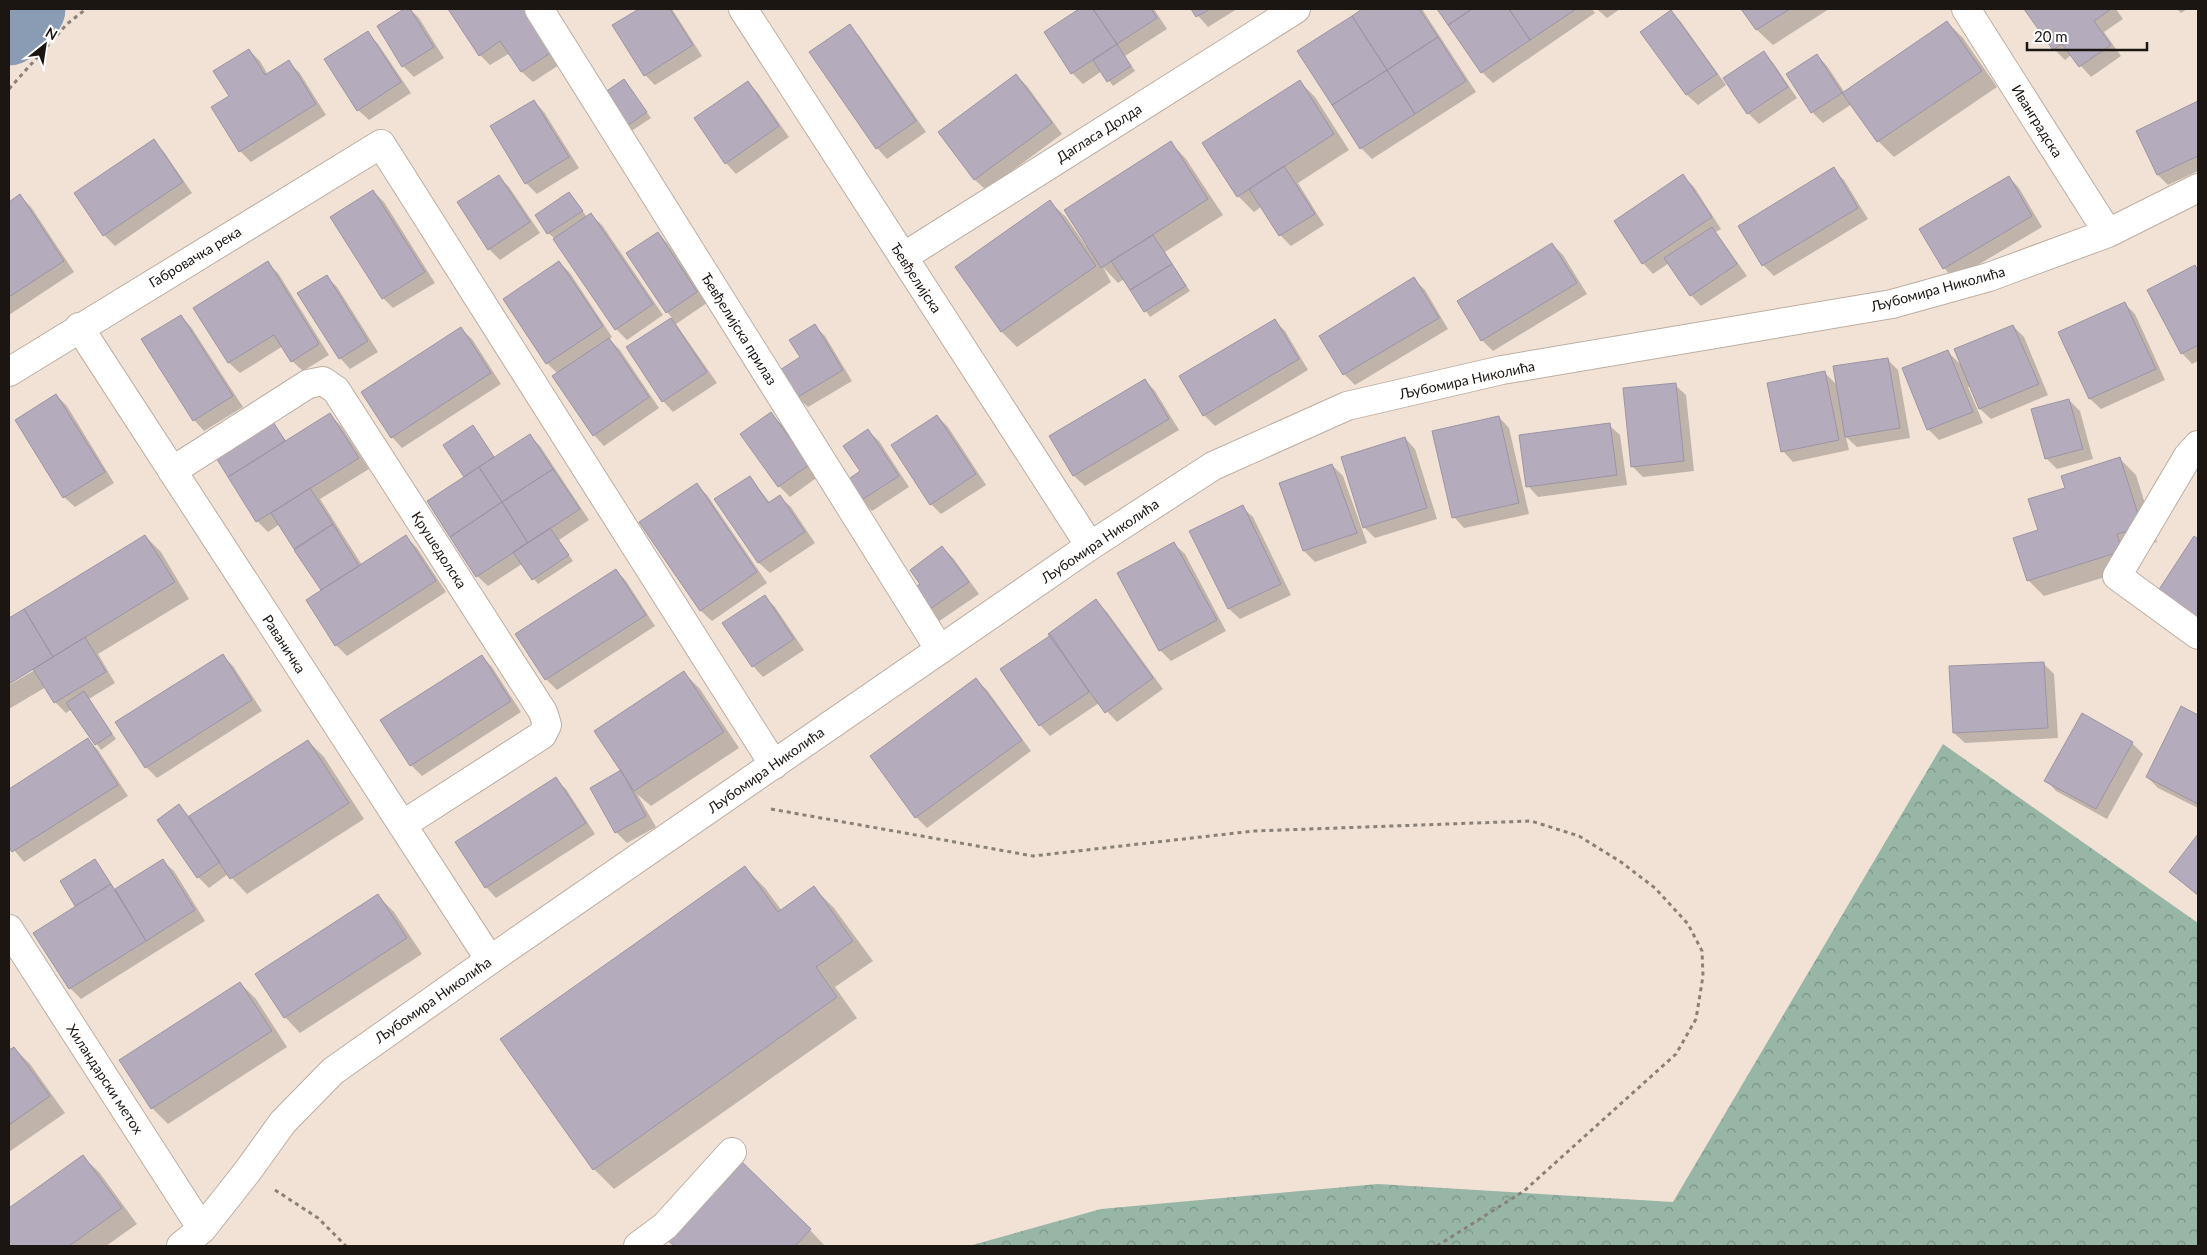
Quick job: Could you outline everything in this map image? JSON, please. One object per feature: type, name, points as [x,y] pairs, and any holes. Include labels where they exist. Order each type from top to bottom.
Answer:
[{"type":"street","name":"Ђевђелијска прилаз","points":[[539,9],[940,650]]},
{"type":"street","name":"Ђевђелијска","points":[[743,9],[1090,546]]},
{"type":"street","name":"Дагласа Долда","points":[[903,257],[1296,9]]},
{"type":"street","name":"Иванградска","points":[[1966,9],[2108,233]]},
{"type":"street","name":"Габровачка река","points":[[9,372],[79,327],[382,144],[774,765]]},
{"type":"street","name":"Љубомира Николића","points":[[181,1246],[202,1229],[283,1122],[333,1070],[1090,546],[1213,466],[1347,406],[1502,370],[1892,304],[1989,277],[2108,233],[2198,188]]},
{"type":"street","name":"Раваничка","points":[[79,327],[490,960]]},
{"type":"street","name":"Крушедолска","points":[[172,470],[308,384],[324,381],[336,390],[543,712],[547,724],[542,735],[402,825]]},
{"type":"street","points":[[2198,446],[2188,456],[2117,576],[2198,635]]},
{"type":"street","name":"Хиландарски метох","points":[[9,928],[202,1229]]},
{"type":"street","points":[[638,1246],[664,1226],[732,1152]]},
{"type":"path","points":[[9,89],[67,24],[86,9]]},
{"type":"path","points":[[724,800],[1033,856],[1254,831],[1531,821],[1579,836],[1622,862],[1662,895],[1688,924],[1702,951],[1703,976],[1696,1019],[1676,1054],[1524,1191],[1438,1246]]},
{"type":"path","points":[[247,1172],[318,1218],[346,1246]]},
{"type":"green space","points":[[1943,744],[2198,923],[2198,1246],[969,1246],[1101,1209],[1378,1184],[1673,1202]]},
{"type":"building","points":[[404,9],[410,9],[434,47],[402,67],[377,26]]},
{"type":"building","points":[[448,9],[528,9],[555,50],[521,72],[500,41],[479,56]]},
{"type":"building","points":[[639,9],[670,9],[693,45],[644,76],[612,25]]},
{"type":"building","points":[[1079,9],[1093,9],[1117,44],[1071,74],[1044,32]]},
{"type":"building","points":[[1093,9],[1151,9],[1157,18],[1117,44]]},
{"type":"building","points":[[1191,9],[1210,9],[1196,17]]},
{"type":"building","points":[[1362,9],[1419,9],[1438,37],[1387,70],[1352,16]]},
{"type":"building","points":[[1437,9],[1472,9],[1448,25]]},
{"type":"building","points":[[1472,9],[1509,9],[1530,40],[1481,73],[1448,25]]},
{"type":"building","points":[[1509,9],[1576,9],[1530,40]]},
{"type":"building","points":[[1741,9],[1790,9],[1756,30]]},
{"type":"building","points":[[2024,9],[2111,9],[2094,21],[2111,45],[2079,67],[2062,44],[2053,50]]},
{"type":"building","points":[[1671,10],[1717,74],[1686,95],[1640,32]]},
{"type":"building","points":[[1352,16],[1387,70],[1332,105],[1297,51]]},
{"type":"building","points":[[1947,21],[1982,71],[1877,142],[1842,93]]},
{"type":"building","points":[[850,24],[916,121],[876,149],[809,52]]},
{"type":"building","points":[[368,31],[401,82],[357,111],[324,59]]},
{"type":"building","points":[[1438,37],[1466,81],[1415,114],[1387,70]]},
{"type":"building","points":[[1117,44],[1131,66],[1107,82],[1093,60]]},
{"type":"building","points":[[249,49],[265,75],[289,60],[316,104],[239,152],[211,107],[229,96],[213,71]]},
{"type":"building","points":[[1764,51],[1788,87],[1747,114],[1723,78]]},
{"type":"building","points":[[1817,54],[1842,93],[1811,113],[1786,74]]},
{"type":"building","points":[[1387,70],[1415,114],[1360,149],[1332,105]]},
{"type":"building","points":[[1016,74],[1052,123],[974,180],[938,132]]},
{"type":"building","points":[[624,79],[647,112],[624,128],[601,95]]},
{"type":"building","points":[[1300,80],[1334,134],[1237,197],[1202,143]]},
{"type":"building","points":[[748,81],[779,126],[725,164],[694,118]]},
{"type":"building","points":[[534,100],[569,157],[525,184],[490,126]]},
{"type":"building","points":[[2198,101],[2198,156],[2157,175],[2136,131]]},
{"type":"building","points":[[154,139],[183,182],[103,236],[74,193]]},
{"type":"building","points":[[1171,141],[1208,199],[1101,268],[1064,210]]},
{"type":"building","points":[[1284,166],[1315,214],[1279,236],[1249,189]]},
{"type":"building","points":[[1834,167],[1858,208],[1762,266],[1738,226]]},
{"type":"building","points":[[1683,174],[1712,217],[1642,264],[1614,221]]},
{"type":"building","points":[[499,175],[530,222],[488,250],[457,202]]},
{"type":"building","points":[[2009,176],[2032,216],[1943,269],[1919,229]]},
{"type":"building","points":[[373,190],[425,272],[382,299],[330,217]]},
{"type":"building","points":[[569,192],[583,211],[547,234],[535,215]]},
{"type":"building","points":[[20,194],[64,261],[9,297],[9,202]]},
{"type":"building","points":[[1050,200],[1096,266],[1001,332],[955,267]]},
{"type":"building","points":[[591,213],[653,304],[615,330],[553,239]]},
{"type":"building","points":[[1712,227],[1737,264],[1690,296],[1664,258]]},
{"type":"building","points":[[658,232],[697,292],[666,313],[626,253]]},
{"type":"building","points":[[1153,235],[1172,264],[1130,290],[1111,261]]},
{"type":"building","points":[[1552,243],[1577,283],[1481,341],[1457,301]]},
{"type":"building","points":[[268,261],[319,344],[291,362],[274,335],[228,363],[193,308]]},
{"type":"building","points":[[559,261],[603,326],[546,364],[503,299]]},
{"type":"building","points":[[1172,264],[1186,286],[1144,312],[1130,290]]},
{"type":"building","points":[[2195,265],[2198,271],[2198,345],[2181,354],[2147,290]]},
{"type":"building","points":[[327,275],[368,341],[339,359],[297,293]]},
{"type":"building","points":[[1414,277],[1439,318],[1343,375],[1319,336]]},
{"type":"building","points":[[2125,302],[2156,369],[2089,399],[2058,332]]},
{"type":"building","points":[[181,315],[233,396],[193,421],[141,339]]},
{"type":"building","points":[[671,318],[707,372],[662,402],[626,347]]},
{"type":"building","points":[[1275,319],[1299,359],[1203,416],[1179,376]]},
{"type":"building","points":[[815,324],[843,370],[796,398],[780,370],[800,357],[789,340]]},
{"type":"building","points":[[2013,325],[2039,384],[1979,409],[1954,349]]},
{"type":"building","points":[[461,327],[491,373],[391,438],[361,392]]},
{"type":"building","points":[[609,338],[649,397],[593,436],[552,376]]},
{"type":"building","points":[[1948,350],[1973,412],[1927,430],[1902,368]]},
{"type":"building","points":[[1888,358],[1900,428],[1845,437],[1833,366]]},
{"type":"building","points":[[1825,371],[1839,440],[1781,452],[1767,383]]},
{"type":"building","points":[[1145,379],[1169,419],[1073,476],[1049,436]]},
{"type":"building","points":[[1676,383],[1684,461],[1631,467],[1623,388]]},
{"type":"building","points":[[56,394],[105,472],[63,498],[15,420]]},
{"type":"building","points":[[2069,399],[2083,449],[2045,459],[2031,409]]},
{"type":"building","points":[[771,412],[809,465],[778,487],[740,434]]},
{"type":"building","points":[[330,413],[359,458],[256,522],[228,477]]},
{"type":"building","points":[[937,415],[976,474],[930,505],[891,445]]},
{"type":"building","points":[[1499,416],[1519,503],[1452,518],[1432,431]]},
{"type":"building","points":[[272,420],[285,441],[228,477],[215,456]]},
{"type":"building","points":[[1610,423],[1617,475],[1526,487],[1519,435]]},
{"type":"building","points":[[473,425],[494,457],[464,477],[443,445]]},
{"type":"building","points":[[868,429],[899,476],[860,501],[846,481],[860,471],[843,446]]},
{"type":"building","points":[[530,434],[553,469],[502,502],[479,467]]},
{"type":"building","points":[[1405,437],[1427,508],[1363,528],[1341,457]]},
{"type":"building","points":[[2120,457],[2142,527],[2117,534],[2122,551],[2027,581],[2013,538],[2038,530],[2028,499],[2065,488],[2061,476]]},
{"type":"building","points":[[1332,464],[1357,533],[1303,551],[1279,483]]},
{"type":"building","points":[[479,467],[502,502],[450,537],[427,501]]},
{"type":"building","points":[[553,469],[580,509],[528,543],[502,502]]},
{"type":"building","points":[[750,476],[768,503],[780,495],[805,532],[758,563],[714,499]]},
{"type":"building","points":[[697,483],[757,572],[700,611],[639,522]]},
{"type":"building","points":[[310,488],[333,524],[294,549],[271,513]]},
{"type":"building","points":[[502,502],[528,543],[476,577],[450,537]]},
{"type":"building","points":[[1243,505],[1281,584],[1228,609],[1189,531]]},
{"type":"building","points":[[333,524],[359,566],[321,590],[294,550]]},
{"type":"building","points":[[550,528],[569,555],[532,580],[513,552]]},
{"type":"building","points":[[145,535],[175,582],[53,657],[24,609]]},
{"type":"building","points":[[406,535],[436,581],[335,646],[306,600]]},
{"type":"building","points":[[2194,536],[2198,539],[2198,621],[2156,594]]},
{"type":"building","points":[[1174,542],[1217,620],[1159,651],[1117,573]]},
{"type":"building","points":[[942,546],[969,582],[926,612],[911,590],[920,584],[910,570]]},
{"type":"building","points":[[616,569],[646,615],[545,680],[515,634]]},
{"type":"building","points":[[765,595],[794,639],[752,667],[722,623]]},
{"type":"building","points":[[1096,599],[1153,678],[1105,713],[1048,634]]},
{"type":"building","points":[[24,609],[53,657],[9,684],[9,618]]},
{"type":"building","points":[[1051,635],[1089,692],[1039,726],[1000,669]]},
{"type":"building","points":[[85,637],[106,672],[54,703],[33,669]]},
{"type":"building","points":[[223,654],[252,700],[145,768],[115,722]]},
{"type":"building","points":[[482,655],[511,701],[410,766],[380,720]]},
{"type":"building","points":[[2044,662],[2048,728],[1953,733],[1949,666]]},
{"type":"building","points":[[684,671],[724,732],[634,791],[594,731]]},
{"type":"building","points":[[976,678],[1022,740],[915,818],[870,756]]},
{"type":"building","points":[[84,691],[112,734],[95,745],[66,703]]},
{"type":"building","points":[[2181,706],[2198,715],[2198,804],[2146,777]]},
{"type":"building","points":[[2082,713],[2133,742],[2096,809],[2044,781]]},
{"type":"building","points":[[88,738],[118,785],[12,852],[9,847],[9,789]]},
{"type":"building","points":[[308,740],[349,803],[230,879],[189,816]]},
{"type":"building","points":[[621,770],[646,816],[615,833],[590,788]]},
{"type":"building","points":[[556,777],[586,823],[485,888],[455,842]]},
{"type":"building","points":[[179,804],[220,862],[197,878],[157,820]]},
{"type":"building","points":[[2198,834],[2198,895],[2169,872]]},
{"type":"building","points":[[95,859],[111,884],[75,906],[60,881]]},
{"type":"building","points":[[163,859],[195,910],[146,941],[115,889]]},
{"type":"building","points":[[745,866],[778,912],[814,886],[853,941],[816,967],[837,997],[593,1170],[500,1039]]},
{"type":"building","points":[[111,884],[146,941],[69,989],[33,933]]},
{"type":"building","points":[[378,894],[407,938],[284,1018],[255,974]]},
{"type":"building","points":[[240,982],[272,1031],[151,1109],[119,1060]]},
{"type":"building","points":[[14,1047],[50,1096],[9,1125],[9,1050]]},
{"type":"building","points":[[83,1155],[122,1208],[69,1246],[9,1246],[9,1208]]},
{"type":"building","points":[[740,1160],[811,1229],[795,1246],[674,1246],[665,1238]]},
{"type":"waterway","name":"Габровачка река","points":[[9,30],[30,9]]}]
